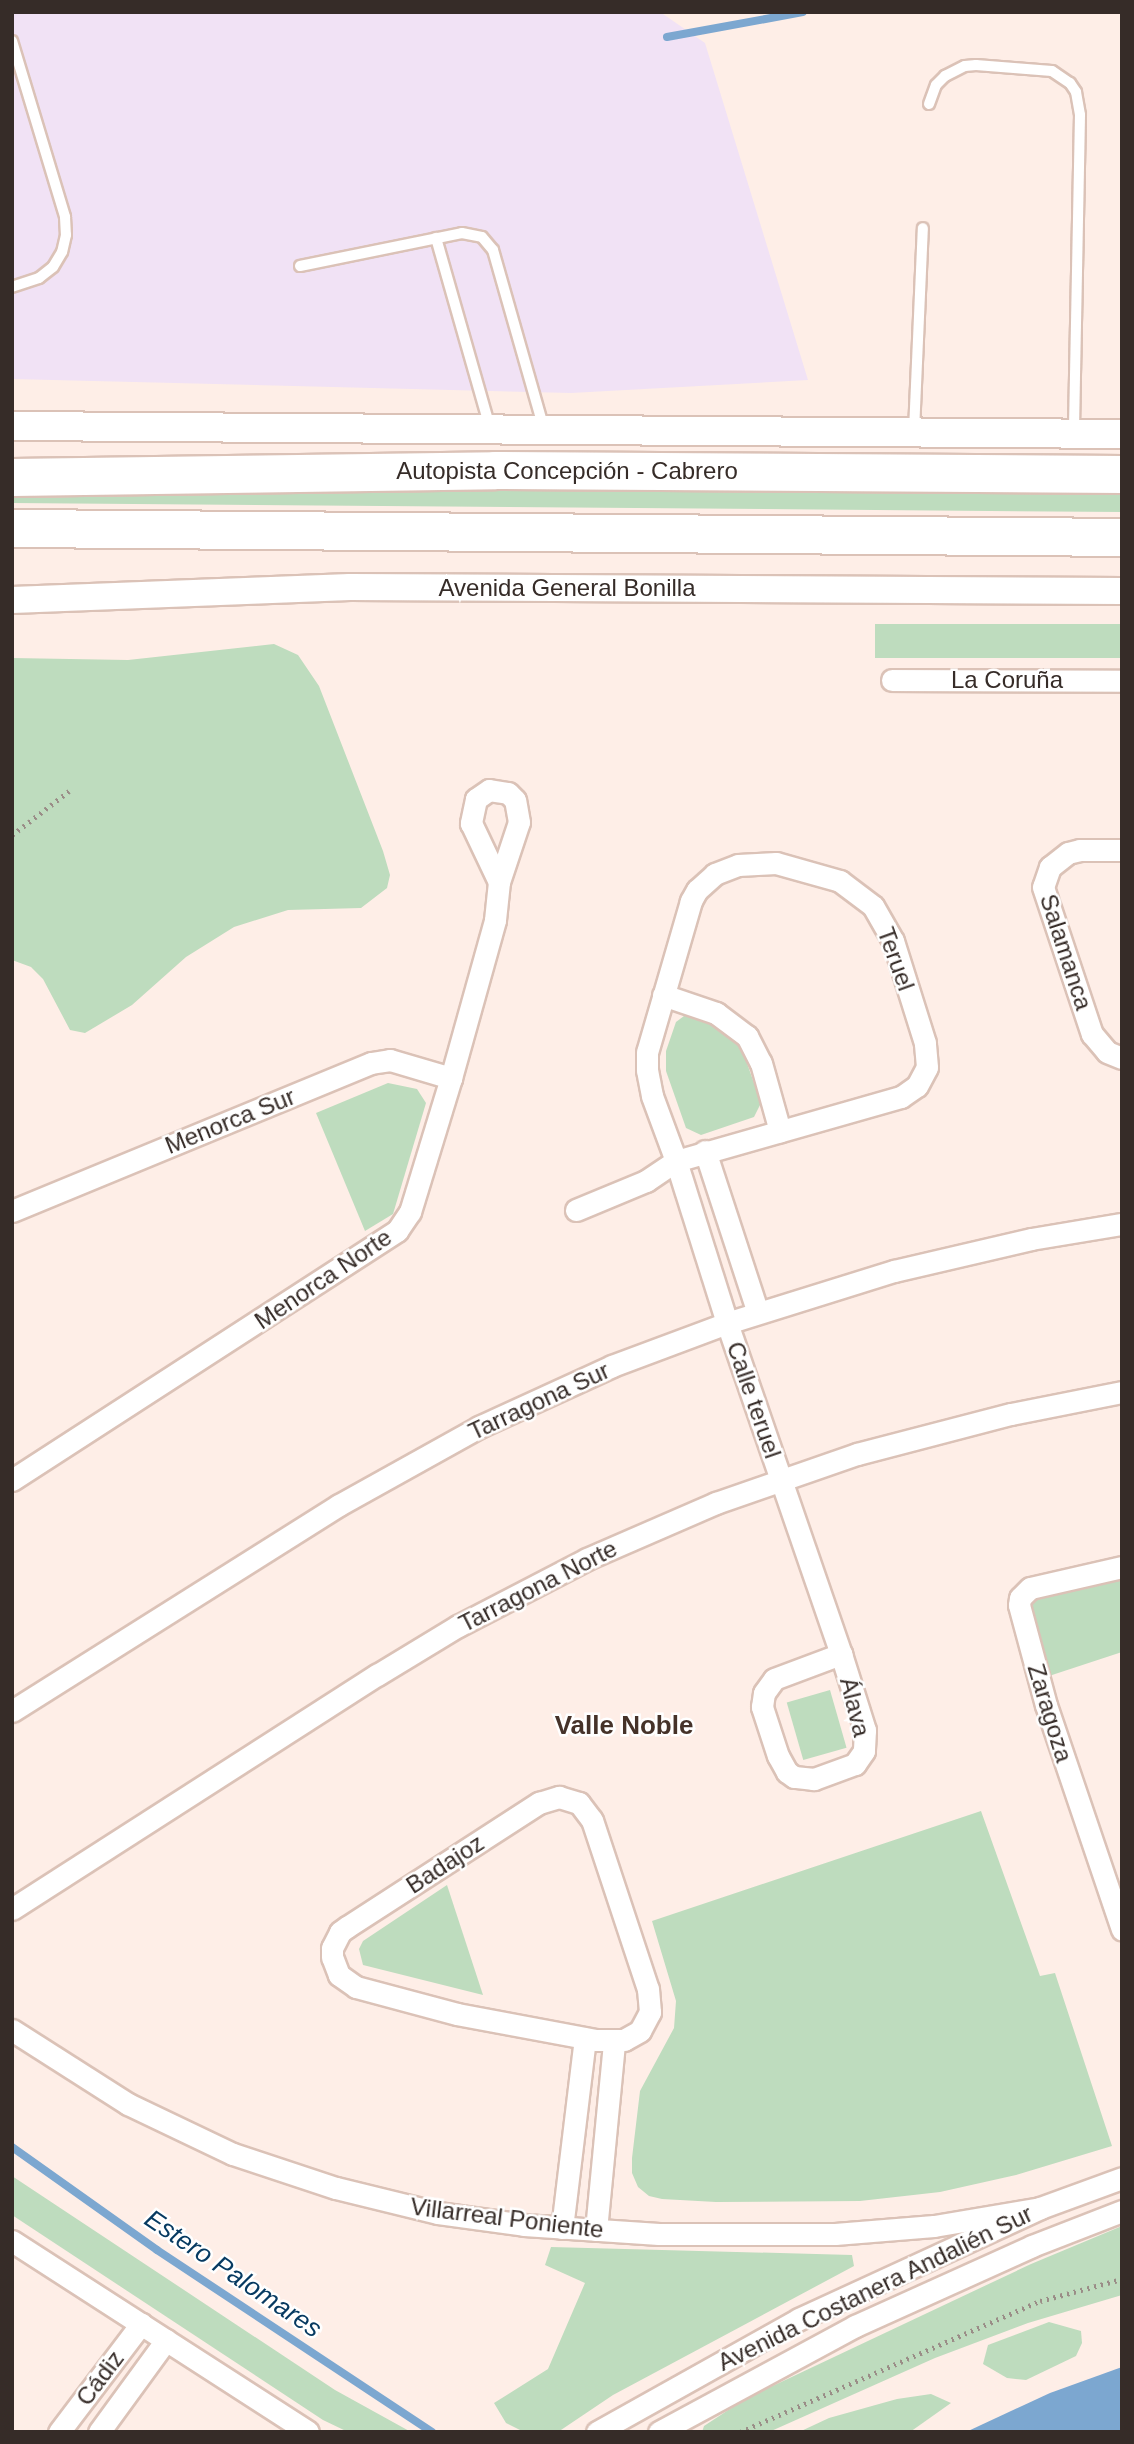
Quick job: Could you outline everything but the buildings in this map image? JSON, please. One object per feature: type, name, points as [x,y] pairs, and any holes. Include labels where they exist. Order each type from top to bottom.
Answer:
[{"type":"highway","name":"Autopista Concepción - Cabrero","points":[[12,477],[495,470],[1122,474]]},
{"type":"highway","points":[[12,528],[1122,537]]},
{"type":"main road","points":[[12,426],[1122,434]]},
{"type":"street","name":"Avenida General Bonilla","points":[[12,600],[350,587],[1122,591]]},
{"type":"street","name":"La Coruña","points":[[892,680],[1122,681]]},
{"type":"street","name":"Salamanca","points":[[1122,850],[1080,850],[1068,853],[1050,867],[1043,887],[1092,1034],[1107,1052],[1122,1058]]},
{"type":"street","name":"Teruel","points":[[576,1210],[646,1181],[676,1161],[901,1097],[923,1079],[928,1055],[926,1043],[893,941],[873,906],[858,892],[828,876],[763,862],[726,868],[705,881],[691,901],[647,1052],[647,1070],[676,1161],[727,1323]]},
{"type":"street","name":"Menorca Norte","points":[[12,1480],[397,1231],[410,1212],[451,1077],[495,920],[499,882]]},
{"type":"street","points":[[663,995],[716,1013],[747,1036],[761,1063],[780,1131]]},
{"type":"street","name":"Menorca Sur","points":[[12,1211],[371,1063],[390,1060],[451,1077]]},
{"type":"street","points":[[705,1151],[758,1313]]},
{"type":"street","name":"Tarragona Sur","points":[[12,1711],[263,1550],[415,1462],[556,1390],[727,1323],[894,1270],[962,1254],[1122,1224]]},
{"type":"street","name":"Calle teruel","points":[[727,1323],[780,1478]]},
{"type":"street","name":"Tarragona Norte","points":[[12,1909],[458,1626],[653,1529],[780,1478],[933,1433],[1122,1392]]},
{"type":"street","name":"Álava","points":[[780,1478],[841,1654],[865,1730],[864,1751],[848,1768],[814,1779],[794,1777],[787,1772],[778,1756],[762,1707],[764,1693],[774,1679],[841,1654]]},
{"type":"street","name":"Zaragoza","points":[[1122,1567],[1030,1588],[1020,1598],[1019,1605],[1050,1716],[1122,1929]]},
{"type":"street","name":"Badajoz","points":[[559,1797],[569,1799],[579,1803],[592,1820],[650,2000],[650,2012],[640,2031],[614,2042],[457,2014],[356,1987],[346,1982],[334,1966],[332,1957],[335,1940],[347,1927],[539,1803],[559,1797]]},
{"type":"street","name":"Villarreal Poniente","points":[[12,2030],[128,2104],[195,2137],[335,2189],[438,2213],[596,2230],[723,2235],[835,2235],[934,2226],[1040,2208]]},
{"type":"street","points":[[562,2228],[585,2038]]},
{"type":"street","points":[[596,2230],[614,2042]]},
{"type":"street","name":"Avenida Costanera Andalién Sur","points":[[597,2432],[799,2319],[1040,2208],[1122,2178]]},
{"type":"street","name":"Avenida Costanera Andalién Sur","points":[[659,2432],[782,2363],[879,2314],[1032,2246],[1122,2211]]},
{"type":"street","points":[[12,2241],[308,2432]]},
{"type":"street","name":"Cádiz","points":[[59,2432],[141,2324]]},
{"type":"street","name":"Cádiz","points":[[99,2432],[166,2340]]},
{"type":"lane","points":[[12,41],[65,217],[66,235],[62,251],[52,267],[39,278],[12,287]]},
{"type":"lane","points":[[929,104],[936,85],[945,76],[965,66],[976,65],[1052,71],[1070,83],[1076,92],[1080,115],[1074,433]]},
{"type":"lane","points":[[914,431],[923,228]]},
{"type":"lane","points":[[300,266],[436,238],[472,233],[482,237],[493,250],[544,429]]},
{"type":"lane","points":[[436,238],[491,429]]},
{"type":"path","points":[[12,835],[69,791]]},
{"type":"path","points":[[740,2432],[1040,2301],[1122,2279]]},
{"type":"shaded area","points":[[12,12],[672,12],[663,14],[705,43],[808,380],[571,393],[12,379]]},
{"type":"green space","points":[[634,488],[1122,492],[1122,512],[12,503],[12,498]]},
{"type":"green space","points":[[875,624],[1122,624],[1122,658],[875,658]]},
{"type":"green space","points":[[274,644],[298,655],[319,686],[383,851],[390,875],[387,888],[361,908],[288,910],[234,927],[186,957],[132,1005],[85,1033],[70,1030],[43,979],[31,967],[12,960],[12,658],[128,660]]},
{"type":"green space","points":[[684,1016],[695,1016],[722,1027],[742,1049],[761,1103],[754,1117],[701,1135],[686,1128],[666,1071],[666,1051],[676,1022]]},
{"type":"green space","points":[[388,1083],[417,1089],[426,1103],[393,1214],[365,1231],[316,1113]]},
{"type":"green space","points":[[1122,1576],[1122,1652],[1049,1676],[1028,1618],[1032,1598]]},
{"type":"green space","points":[[830,1690],[847,1748],[803,1760],[787,1702]]},
{"type":"green space","points":[[981,1811],[1040,1976],[1055,1973],[1112,2146],[1016,2175],[940,2192],[860,2201],[716,2202],[662,2199],[649,2196],[638,2187],[632,2173],[632,2158],[640,2091],[674,2028],[676,2001],[652,1921]]},
{"type":"green space","points":[[447,1885],[483,1995],[363,1965],[359,1949],[363,1941]]},
{"type":"green space","points":[[12,2176],[335,2390],[411,2432],[348,2432],[323,2420],[12,2215]]},
{"type":"green space","points":[[1122,2226],[1122,2295],[1028,2323],[935,2358],[769,2432],[702,2432],[704,2426],[745,2399],[1031,2264]]},
{"type":"green space","points":[[551,2247],[852,2255],[854,2266],[613,2395],[558,2432],[524,2432],[506,2423],[494,2403],[548,2369],[585,2283],[545,2265]]},
{"type":"green space","points":[[1049,2322],[1081,2331],[1082,2343],[1076,2356],[1026,2380],[1007,2378],[983,2364],[988,2345]]},
{"type":"green space","points":[[931,2394],[951,2403],[910,2432],[799,2432],[829,2418],[897,2399]]},
{"type":"water","points":[[1122,2367],[1122,2432],[966,2432],[1050,2393]]},
{"type":"waterway","points":[[667,37],[803,12]]},
{"type":"waterway","name":"Estero Palomares","points":[[12,2147],[157,2250],[432,2432]]},
{"type":"district","name":"Valle Noble","points":[[624,1726]]}]
